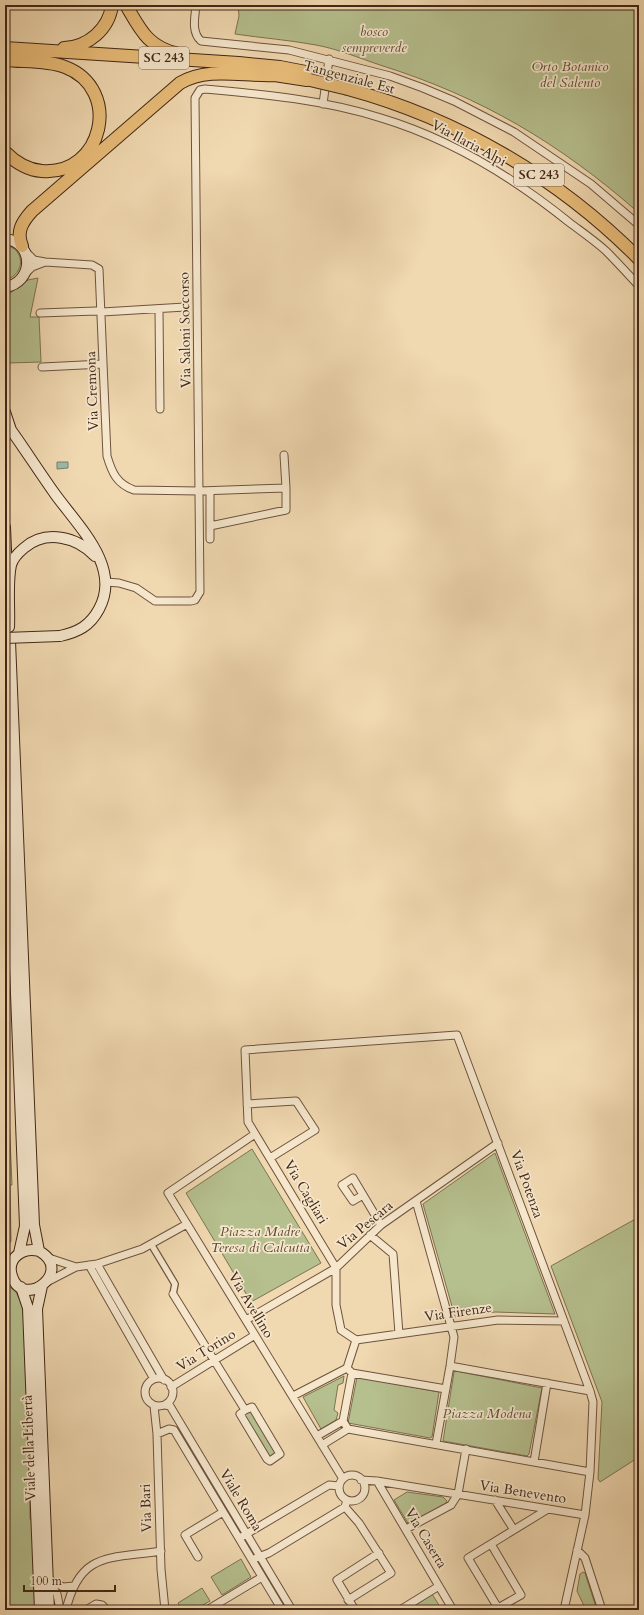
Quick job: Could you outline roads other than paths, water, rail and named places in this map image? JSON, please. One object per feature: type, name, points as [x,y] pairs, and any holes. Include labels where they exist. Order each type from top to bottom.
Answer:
[{"type":"highway","points":[[10,52],[67,48],[87,42],[104,27],[109,17],[112,5]]},
{"type":"highway","points":[[126,5],[144,34],[160,48],[179,54],[226,59],[239,63]]},
{"type":"highway","points":[[5,152],[19,163],[39,171],[50,172],[72,166],[89,151],[99,128],[100,115],[95,93],[85,79],[75,72],[10,52]]},
{"type":"highway","name":"Tangenziale Est","points":[[10,52],[239,63],[280,67],[311,77],[348,85],[426,108],[496,141],[538,166],[584,199],[639,248]]},
{"type":"highway","name":"Tangenziale Est","points":[[10,52],[311,77]]},
{"type":"highway","points":[[16,244],[19,238],[21,226],[32,211],[180,83],[192,77],[206,74],[276,75]]},
{"type":"highway","name":"Tangenziale Est","points":[[348,85],[372,96],[423,115],[493,148],[536,173],[608,229],[639,259]]},
{"type":"main road","points":[[5,234],[16,244],[28,265],[24,276],[9,286],[5,296]]},
{"type":"main road","points":[[5,412],[12,430],[90,540],[103,568],[106,582],[105,596],[101,606],[90,623],[77,631],[60,636],[7,640]]},
{"type":"main road","points":[[5,527],[9,627],[12,564],[19,552],[26,546],[35,541],[48,538],[70,539],[78,542],[90,551],[103,568]]},
{"type":"main road","name":"Viale della Libertà","points":[[7,640],[34,1225],[42,1254],[51,1269],[44,1284],[37,1309],[49,1610]]},
{"type":"main road","name":"Viale della Libertà","points":[[5,710],[25,1226],[17,1255],[10,1270],[28,1308],[40,1610]]},
{"type":"main road","points":[[17,1255],[26,1250],[42,1254]]},
{"type":"main road","points":[[18,1285],[32,1290],[44,1284]]},
{"type":"street","points":[[196,5],[195,34],[201,41],[288,50],[330,59],[390,76],[454,101],[514,132],[591,184],[639,225]]},
{"type":"street","points":[[323,104],[330,59]]},
{"type":"street","name":"Via Saloni Soccorso","points":[[106,582],[119,583],[136,588],[155,601],[195,600],[200,592],[195,98],[200,90],[205,88],[258,93],[323,104]]},
{"type":"street","name":"Via Ilaria Alpi","points":[[323,104],[380,117],[395,122],[431,136],[481,161],[556,211],[605,250],[639,286]]},
{"type":"street","name":"Via Cremona","points":[[16,244],[34,260],[96,266],[99,269],[107,456],[111,471],[116,479],[124,486],[134,490],[210,491],[286,488]]},
{"type":"street","points":[[24,276],[32,267],[46,262]]},
{"type":"street","points":[[40,313],[159,310],[185,307]]},
{"type":"street","points":[[159,310],[160,409]]},
{"type":"street","points":[[42,367],[103,364]]},
{"type":"street","points":[[210,526],[286,510],[284,455]]},
{"type":"street","points":[[210,491],[210,539]]},
{"type":"street","name":"Via Potenza","points":[[245,1050],[457,1035],[590,1391],[592,1402],[590,1472],[585,1515],[564,1610]]},
{"type":"street","name":"Via Cagliari","points":[[245,1050],[248,1122],[336,1268]]},
{"type":"street","points":[[247,1104],[296,1101],[315,1130],[270,1158]]},
{"type":"street","name":"Via Avellino","points":[[255,1134],[168,1193],[343,1479]]},
{"type":"street","name":"Via Pescara","points":[[246,1320],[336,1268],[381,1225],[498,1143]]},
{"type":"street","points":[[363,1195],[381,1225]]},
{"type":"street","points":[[416,1201],[454,1337],[436,1444]]},
{"type":"street","points":[[44,1284],[76,1267],[97,1264],[142,1249],[187,1224]]},
{"type":"street","points":[[370,1235],[393,1254],[399,1334]]},
{"type":"street","points":[[151,1244],[175,1284],[173,1294],[245,1410]]},
{"type":"street","points":[[42,1254],[76,1267]]},
{"type":"street","points":[[5,1263],[17,1255]]},
{"type":"street","points":[[97,1264],[164,1380],[171,1387],[172,1397],[165,1405],[154,1406],[147,1400],[145,1392],[148,1384],[154,1379],[164,1380]]},
{"type":"street","points":[[89,1265],[154,1379]]},
{"type":"street","points":[[336,1268],[336,1305],[341,1330],[356,1340],[349,1370],[343,1421],[348,1429]]},
{"type":"street","points":[[5,1278],[18,1285]]},
{"type":"street","name":"Via Firenze","points":[[356,1340],[498,1320],[564,1321]]},
{"type":"street","name":"Via Torino","points":[[171,1387],[255,1335]]},
{"type":"street","points":[[450,1366],[590,1391]]},
{"type":"street","points":[[293,1396],[349,1370],[446,1390]]},
{"type":"street","points":[[534,1462],[547,1383]]},
{"type":"street","name":"Viale Roma","points":[[165,1405],[170,1406],[292,1610]]},
{"type":"street","name":"Via Bari","points":[[154,1406],[157,1434],[161,1551],[165,1610]]},
{"type":"street","points":[[252,1407],[280,1454],[270,1461],[240,1414],[245,1410],[252,1407]]},
{"type":"street","points":[[317,1436],[343,1421]]},
{"type":"street","name":"Viale Roma","points":[[157,1434],[169,1429],[174,1430],[282,1610]]},
{"type":"street","points":[[322,1445],[348,1429],[590,1472]]},
{"type":"street","points":[[458,1494],[466,1449]]},
{"type":"street","points":[[252,1560],[269,1553],[346,1503],[362,1496],[364,1488],[361,1480],[350,1476],[343,1479],[339,1486],[340,1494],[346,1503],[359,1523],[379,1553],[391,1573],[348,1600]]},
{"type":"street","name":"Via Benevento","points":[[361,1480],[377,1481],[585,1515]]},
{"type":"street","name":"Via Caserta","points":[[377,1481],[453,1610]]},
{"type":"street","points":[[239,1538],[329,1485],[339,1486]]},
{"type":"street","name":"Via Benevento","points":[[406,1529],[451,1504],[458,1494]]},
{"type":"street","points":[[495,1500],[514,1530]]},
{"type":"street","points":[[491,1544],[521,1595],[498,1608],[468,1558],[548,1509]]},
{"type":"street","points":[[198,1557],[185,1535],[223,1512]]},
{"type":"street","points":[[578,1550],[585,1558],[602,1610]]},
{"type":"street","points":[[66,1610],[69,1595],[82,1571],[101,1559],[161,1551]]},
{"type":"street","points":[[355,1610],[337,1580],[379,1553]]},
{"type":"street","points":[[207,1610],[262,1577]]},
{"type":"street","points":[[48,1579],[64,1586],[74,1586]]},
{"type":"street","points":[[48,1579],[56,1594],[60,1610]]},
{"type":"street","points":[[400,1610],[440,1586]]},
{"type":"street","points":[[86,1610],[96,1604],[102,1605],[107,1610]]},
{"type":"park label","name":"bosco sempreverde","points":[[374,40]]},
{"type":"park label","name":"Orto Botanico del Salento","points":[[570,74]]},
{"type":"park label","name":"Piazza Madre Teresa di Calcutta","points":[[260,1240]]},
{"type":"park label","name":"Piazza Modena","points":[[487,1413]]}]
